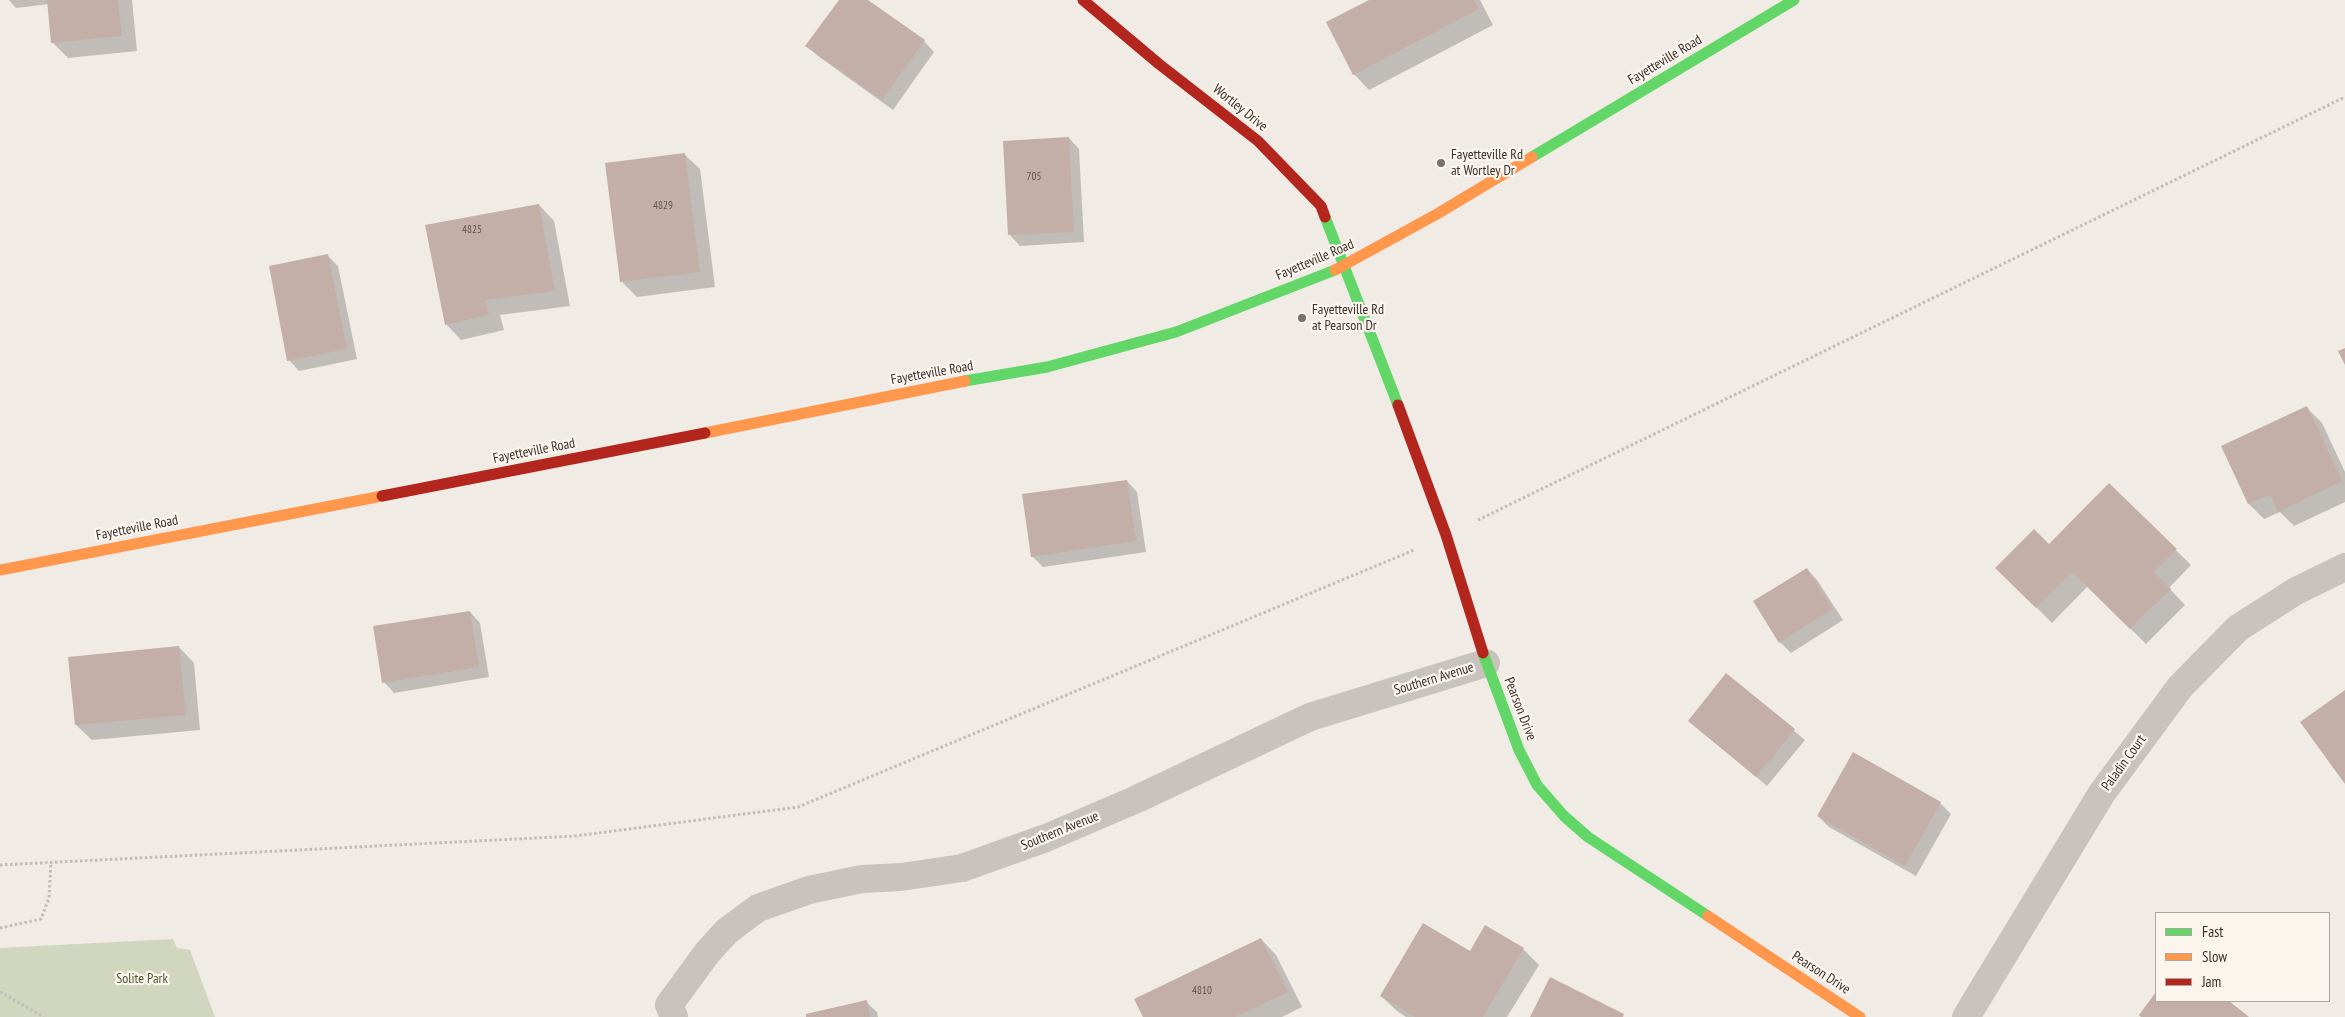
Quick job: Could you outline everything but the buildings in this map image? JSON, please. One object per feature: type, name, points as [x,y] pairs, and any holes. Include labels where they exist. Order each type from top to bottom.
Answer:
[{"type":"main road","name":"Wortley Drive","points":[[1083,0],[1159,64],[1258,141],[1321,206],[1343,267]]},
{"type":"main road","name":"Fayetteville Road","points":[[0,570],[798,415],[911,391],[1047,367],[1176,332],[1343,267],[1437,214],[1794,0]]},
{"type":"main road","name":"Pearson Drive","points":[[1343,267],[1378,350],[1446,535],[1486,663],[1519,750],[1537,785],[1564,816],[1588,837],[1860,1017]]},
{"type":"street","name":"Paladin Court","points":[[1966,1017],[2102,793],[2180,687],[2238,628],[2296,591],[2345,567]]},
{"type":"street","name":"Southern Avenue","points":[[674,1017],[669,1005],[707,952],[727,931],[758,908],[808,890],[862,879],[901,877],[962,868],[1046,838],[1119,807],[1310,716],[1486,663]]},
{"type":"path","points":[[1472,523],[2345,97]]},
{"type":"path","points":[[0,865],[575,836],[798,807],[1410,551]]},
{"type":"path","points":[[0,928],[41,918],[49,898],[51,862]]},
{"type":"path","points":[[0,992],[44,1017]]},
{"type":"green space","name":"Solite Park","points":[[173,939],[177,948],[190,950],[215,1017],[0,1017],[0,948]]},
{"type":"traffic: fast","points":[[1532,157],[1794,0]]},
{"type":"traffic: fast","points":[[1325,217],[1398,405]]},
{"type":"traffic: fast","points":[[965,381],[1047,367],[1176,332],[1335,270]]},
{"type":"traffic: fast","points":[[1483,653],[1519,750],[1537,785],[1564,816],[1588,837],[1708,916]]},
{"type":"traffic: slow","points":[[1335,270],[1437,214],[1532,157]]},
{"type":"traffic: slow","points":[[705,433],[965,381]]},
{"type":"traffic: slow","points":[[0,570],[382,496]]},
{"type":"traffic: slow","points":[[1708,916],[1860,1017]]},
{"type":"traffic: jam","points":[[1083,0],[1159,64],[1258,141],[1321,206],[1325,217]]},
{"type":"traffic: jam","points":[[1398,405],[1446,535],[1483,653]]},
{"type":"traffic: jam","points":[[382,496],[705,433]]},
{"type":"place","name":"Fayetteville Rd at Wortley Dr","points":[[1441,163]]},
{"type":"place","name":"Fayetteville Rd at Pearson Dr","points":[[1302,318]]}]
